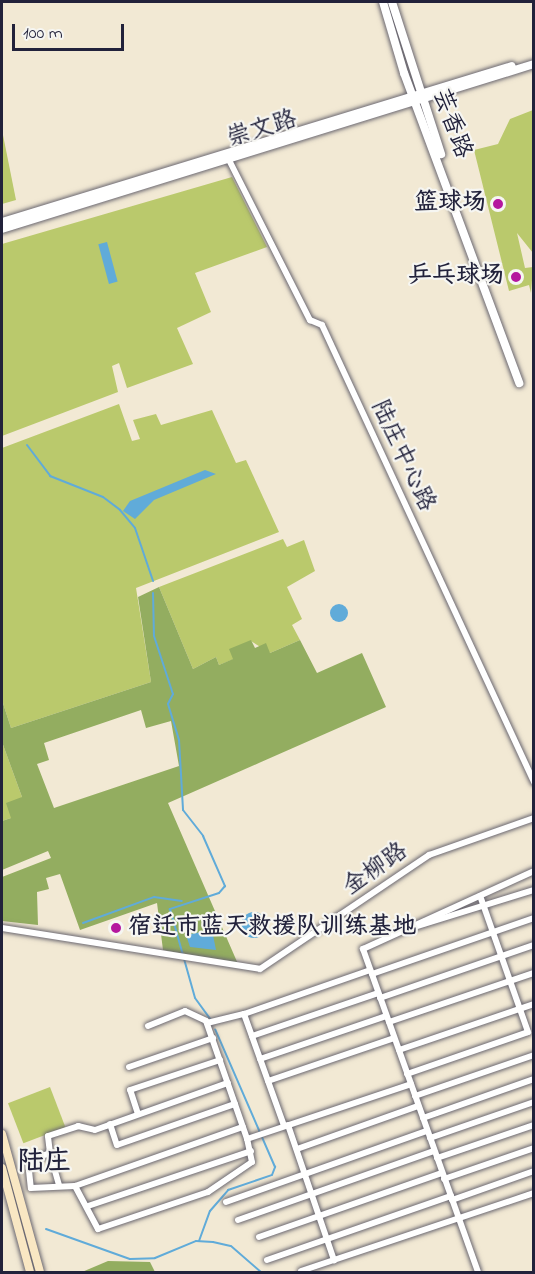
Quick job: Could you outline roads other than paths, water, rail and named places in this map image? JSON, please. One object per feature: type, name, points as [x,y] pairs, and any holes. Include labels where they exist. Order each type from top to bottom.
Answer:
[{"type":"main road","points":[[2,1134],[30,1272]]},
{"type":"main road","points":[[2,1168],[40,1272]]},
{"type":"street","name":"芸香路","points":[[383,2],[417,98],[477,262],[516,384],[490,286],[417,98],[392,2]]},
{"type":"street","name":"崇文路","points":[[2,229],[534,59]]},
{"type":"street","name":"崇文路","points":[[417,98],[534,64]]},
{"type":"street","name":"崇文路","points":[[2,222],[228,158]]},
{"type":"street","name":"陆庄中心路","points":[[228,158],[310,320],[322,325],[534,782]]},
{"type":"street","name":"金柳路","points":[[2,927],[177,957],[263,968],[429,855],[534,818]]},
{"type":"street","points":[[478,1272],[363,949],[534,871]]},
{"type":"street","points":[[408,928],[484,907],[534,890]]},
{"type":"street","points":[[407,1074],[531,1031],[520,1008],[480,896]]},
{"type":"street","points":[[207,1023],[244,1014],[534,918]]},
{"type":"street","points":[[252,1036],[534,945]]},
{"type":"street","points":[[260,1059],[534,973]]},
{"type":"street","points":[[399,1050],[534,1004]]},
{"type":"street","points":[[75,1186],[88,1206],[90,1223],[98,1229],[197,1196],[248,1166],[251,1151],[207,1023],[191,1011],[148,1026]]},
{"type":"street","points":[[244,1014],[268,1082],[297,1149],[334,1260]]},
{"type":"street","points":[[129,1067],[213,1038]]},
{"type":"street","points":[[268,1082],[394,1038]]},
{"type":"street","points":[[415,1096],[534,1055]]},
{"type":"street","points":[[138,1114],[130,1090],[220,1060]]},
{"type":"street","points":[[423,1118],[534,1079]]},
{"type":"street","points":[[59,1185],[48,1136],[110,1124],[228,1083]]},
{"type":"street","points":[[247,1139],[411,1084]]},
{"type":"street","points":[[430,1138],[534,1102]]},
{"type":"street","points":[[110,1124],[117,1145],[235,1104]]},
{"type":"street","points":[[297,1149],[418,1106]]},
{"type":"street","points":[[238,1220],[436,1154],[534,1125]]},
{"type":"street","points":[[50,1153],[28,1161],[29,1182],[37,1192],[59,1185],[75,1186],[243,1127]]},
{"type":"street","points":[[226,1202],[427,1131]]},
{"type":"street","points":[[259,1237],[534,1148]]},
{"type":"street","points":[[88,1206],[251,1151]]},
{"type":"street","points":[[267,1260],[534,1171]]},
{"type":"street","points":[[12,1191],[29,1182]]},
{"type":"street","points":[[301,1271],[534,1193]]},
{"type":"water","points":[[107,242],[118,282],[109,284],[98,244]]},
{"type":"water","points":[[205,470],[216,474],[154,500],[135,519],[123,511],[130,501]]},
{"type":"water","points":[[339,604],[345,607],[348,613],[345,619],[339,622],[333,619],[330,613],[333,607]]},
{"type":"water","points":[[254,912],[263,916],[267,925],[263,934],[254,938],[245,934],[241,925],[245,916]]},
{"type":"water","points":[[201,932],[213,935],[216,950],[190,947],[186,935]]},
{"type":"waterway","points":[[27,445],[50,476],[103,497],[120,510],[135,528],[153,581]]},
{"type":"waterway","points":[[153,593],[154,636],[173,694],[168,704],[179,740],[183,810],[203,836],[225,886],[219,893],[170,909],[195,998],[210,1019]]},
{"type":"waterway","points":[[83,923],[154,897],[182,901]]},
{"type":"waterway","points":[[199,1241],[210,1211],[228,1190],[272,1175],[275,1167],[215,1029]]},
{"type":"waterway","points":[[46,1229],[130,1259],[155,1258],[196,1241],[213,1242],[231,1246],[261,1272]]},
{"type":"place","name":"篮球场","points":[[498,204]]},
{"type":"place","name":"乒乓球场","points":[[516,277]]},
{"type":"place","name":"宿迁市蓝天救援队训练基地","points":[[116,928]]},
{"type":"district","name":"陆庄","points":[[44,1163]]}]
